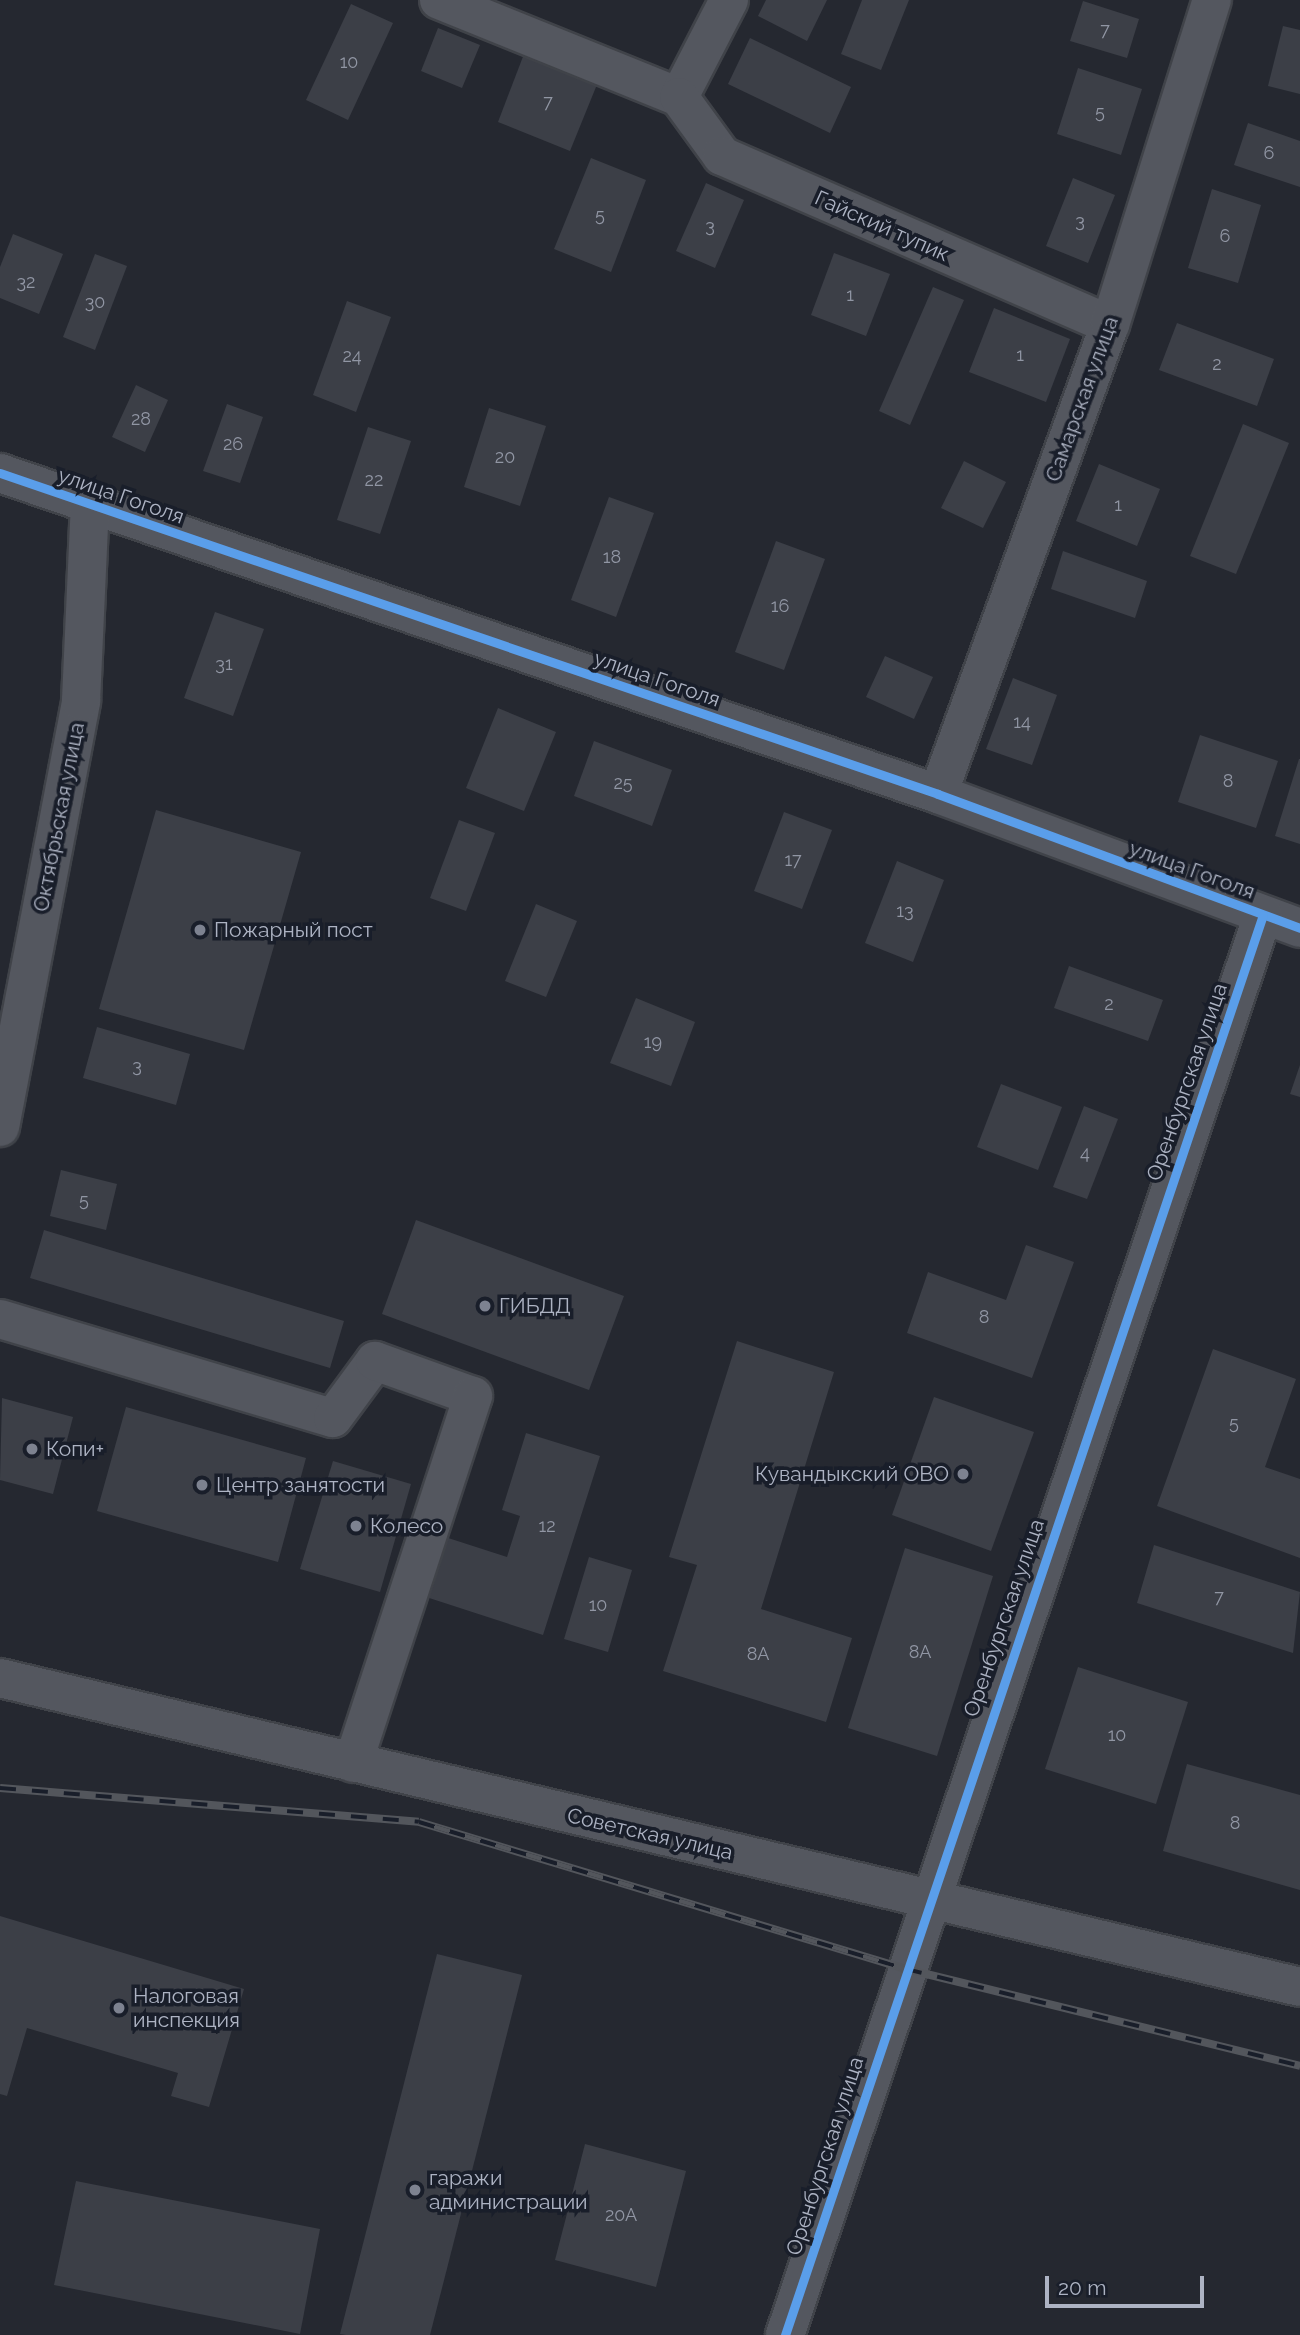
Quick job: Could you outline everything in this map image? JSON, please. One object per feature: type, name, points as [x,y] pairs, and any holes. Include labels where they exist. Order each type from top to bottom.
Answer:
[{"type":"street","points":[[439,0],[679,97],[729,0]]},
{"type":"street","name":"Самарская улица","points":[[939,794],[1110,326],[1212,0]]},
{"type":"street","name":"Гайский тупик","points":[[679,97],[722,156],[1110,326]]},
{"type":"street","name":"улица Гоголя","points":[[0,473],[939,794],[1300,928]]},
{"type":"street","name":"Октябрьская улица","points":[[0,1127],[81,701],[90,504]]},
{"type":"street","name":"Оренбургская улица","points":[[785,2335],[927,1900],[1263,915]]},
{"type":"street","points":[[0,1319],[333,1418],[375,1361],[473,1396],[353,1763]]},
{"type":"street","name":"Советская улица","points":[[0,1678],[1300,1987]]},
{"type":"building","points":[[766,0],[827,0],[807,41],[758,16]]},
{"type":"building","points":[[862,0],[909,0],[881,70],[841,54]]},
{"type":"building","points":[[1083,1],[1139,19],[1127,58],[1070,41]]},
{"type":"building","points":[[351,4],[393,23],[348,120],[306,100]]},
{"type":"building","points":[[1283,26],[1300,30],[1300,94],[1268,86]]},
{"type":"building","points":[[438,28],[480,45],[462,88],[421,71]]},
{"type":"building","points":[[750,38],[851,87],[830,133],[728,84]]},
{"type":"building","points":[[524,54],[598,82],[570,151],[498,122]]},
{"type":"building","points":[[1078,68],[1142,89],[1121,155],[1057,134]]},
{"type":"building","points":[[1248,123],[1300,141],[1300,187],[1234,165]]},
{"type":"building","points":[[591,158],[646,180],[611,272],[554,249]]},
{"type":"building","points":[[1073,178],[1115,195],[1088,263],[1046,246]]},
{"type":"building","points":[[706,183],[744,200],[715,268],[676,251]]},
{"type":"building","points":[[1212,189],[1261,205],[1238,283],[1188,268]]},
{"type":"building","points":[[13,234],[63,254],[39,314],[0,298],[0,267]]},
{"type":"building","points":[[834,253],[890,274],[866,336],[811,315]]},
{"type":"building","points":[[95,254],[127,266],[95,350],[63,337]]},
{"type":"building","points":[[933,287],[964,300],[910,425],[879,411]]},
{"type":"building","points":[[347,301],[391,317],[356,412],[313,395]]},
{"type":"building","points":[[994,308],[1070,339],[1046,402],[969,372]]},
{"type":"building","points":[[1177,323],[1274,359],[1257,406],[1159,370]]},
{"type":"building","points":[[136,385],[168,400],[145,452],[112,437]]},
{"type":"building","points":[[227,404],[263,417],[240,483],[203,471]]},
{"type":"building","points":[[489,408],[546,426],[520,506],[464,487]]},
{"type":"building","points":[[1243,424],[1289,443],[1236,574],[1190,556]]},
{"type":"building","points":[[368,427],[411,441],[380,534],[337,520]]},
{"type":"building","points":[[964,461],[1006,482],[983,528],[941,508]]},
{"type":"building","points":[[1099,464],[1160,489],[1137,546],[1076,521]]},
{"type":"building","points":[[609,497],[654,513],[616,617],[571,600]]},
{"type":"building","points":[[776,541],[825,559],[784,670],[735,652]]},
{"type":"building","points":[[1063,551],[1147,581],[1135,618],[1051,589]]},
{"type":"building","points":[[215,612],[264,629],[233,716],[184,698]]},
{"type":"building","points":[[885,656],[933,677],[914,719],[866,697]]},
{"type":"building","points":[[1013,678],[1057,695],[1032,765],[986,749]]},
{"type":"building","points":[[498,708],[556,732],[524,811],[466,788]]},
{"type":"building","points":[[1200,735],[1278,761],[1256,828],[1178,802]]},
{"type":"building","points":[[594,741],[672,770],[652,826],[574,796]]},
{"type":"building","points":[[1300,759],[1300,844],[1275,836]]},
{"type":"building","name":"Пожарный пост","points":[[156,810],[301,852],[244,1050],[99,1009]]},
{"type":"building","points":[[784,812],[832,830],[802,909],[754,891]]},
{"type":"building","points":[[459,820],[495,833],[466,911],[430,898]]},
{"type":"building","points":[[897,861],[944,880],[913,962],[865,943]]},
{"type":"building","points":[[536,904],[577,921],[546,997],[505,981]]},
{"type":"building","points":[[1069,966],[1163,1000],[1148,1041],[1054,1008]]},
{"type":"building","points":[[636,998],[695,1022],[671,1086],[610,1063]]},
{"type":"building","points":[[97,1027],[190,1054],[176,1105],[83,1078]]},
{"type":"building","points":[[1300,1065],[1300,1097],[1290,1094]]},
{"type":"building","points":[[1001,1084],[1062,1107],[1038,1170],[977,1147]]},
{"type":"building","points":[[1084,1106],[1118,1119],[1087,1199],[1053,1187]]},
{"type":"building","points":[[61,1170],[117,1184],[106,1230],[50,1216]]},
{"type":"building","points":[[416,1220],[624,1296],[589,1390],[382,1314]]},
{"type":"building","points":[[44,1230],[344,1321],[330,1368],[30,1278]]},
{"type":"building","points":[[1026,1245],[1074,1262],[1032,1378],[907,1333],[928,1272],[1006,1300]]},
{"type":"building","points":[[737,1341],[834,1372],[761,1609],[852,1638],[826,1722],[663,1671],[697,1565],[669,1557]]},
{"type":"building","points":[[1213,1349],[1296,1379],[1265,1467],[1300,1479],[1300,1558],[1157,1506]]},
{"type":"building","name":"Кувандыкский ОВО","points":[[934,1397],[1034,1432],[991,1551],[892,1515]]},
{"type":"building","name":"Копи+","points":[[2,1398],[73,1417],[53,1494],[0,1480]]},
{"type":"building","name":"Центр занятости","points":[[126,1407],[306,1458],[278,1562],[97,1511]]},
{"type":"building","points":[[526,1433],[600,1456],[543,1635],[423,1596],[442,1536],[507,1557],[520,1516],[502,1510]]},
{"type":"building","name":"Колесо","points":[[333,1461],[411,1484],[380,1592],[300,1569]]},
{"type":"building","points":[[1154,1545],[1300,1592],[1293,1653],[1137,1603]]},
{"type":"building","points":[[905,1548],[993,1576],[937,1756],[848,1728]]},
{"type":"building","points":[[589,1557],[632,1570],[608,1652],[564,1639]]},
{"type":"building","points":[[1078,1667],[1188,1702],[1156,1804],[1045,1769]]},
{"type":"building","points":[[1187,1764],[1300,1795],[1300,1890],[1163,1851]]},
{"type":"building","name":"Налоговая инспекция","points":[[0,1916],[244,1989],[209,2107],[171,2096],[178,2073],[27,2028],[7,2096],[0,2094]]},
{"type":"building","points":[[437,1954],[522,1975],[430,2335],[340,2334]]},
{"type":"building","points":[[585,2144],[686,2171],[656,2287],[555,2260]]},
{"type":"building","points":[[76,2181],[320,2229],[300,2334],[54,2285]]},
{"type":"railway","points":[[0,1788],[419,1822],[906,1969],[1300,2066]]},
{"type":"cycle path","points":[[0,473],[938,794],[1300,928]]},
{"type":"cycle path","points":[[785,2335],[1263,915]]},
{"type":"place","name":"Пожарный пост","points":[[200,930]]},
{"type":"place","name":"ГИБДД","points":[[485,1306]]},
{"type":"place","name":"Копи+","points":[[32,1449]]},
{"type":"place","name":"Кувандыкский ОВО","points":[[963,1474]]},
{"type":"place","name":"Центр занятости","points":[[202,1485]]},
{"type":"place","name":"Колесо","points":[[356,1526]]},
{"type":"place","name":"Налоговая инспекция","points":[[119,2008]]},
{"type":"place","name":"гаражи администрации","points":[[415,2190]]}]
